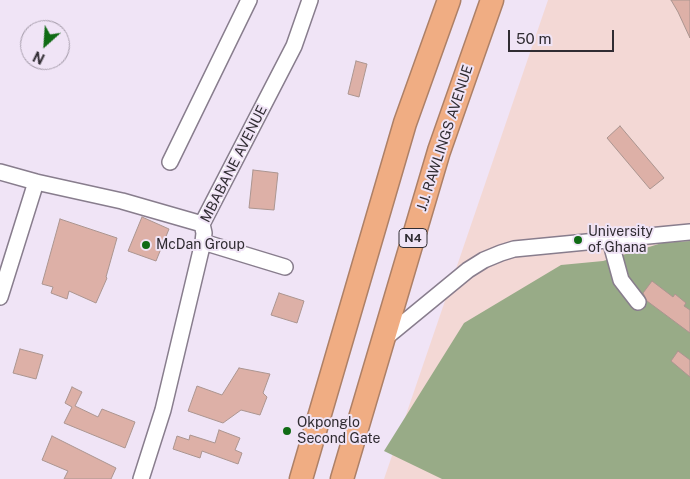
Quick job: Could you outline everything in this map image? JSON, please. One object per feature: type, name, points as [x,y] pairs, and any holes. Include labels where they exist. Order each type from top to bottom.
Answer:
[{"type":"highway","points":[[302,479],[406,123],[449,0]]},
{"type":"highway","name":"J.J. RAWLINGS AVENUE","points":[[342,479],[439,151],[492,0]]},
{"type":"street","points":[[170,162],[249,0]]},
{"type":"street","name":"MBABANE AVENUE","points":[[141,479],[163,410],[203,242],[202,224],[294,46],[310,0]]},
{"type":"street","points":[[0,171],[36,182],[122,201],[202,224]]},
{"type":"street","points":[[0,297],[36,182]]},
{"type":"street","points":[[383,340],[468,270],[484,260],[514,249],[690,232]]},
{"type":"street","points":[[610,240],[621,280],[638,302]]},
{"type":"street","points":[[203,242],[285,267]]},
{"type":"shaded area","name":"University of Ghana","points":[[548,0],[690,0],[690,479],[384,479]]},
{"type":"green space","points":[[690,241],[690,479],[442,479],[384,451],[464,323],[561,265],[603,261],[662,243]]},
{"type":"building","points":[[671,0],[690,0],[690,38],[678,12]]},
{"type":"building","points":[[356,61],[367,64],[359,97],[348,94]]},
{"type":"building","points":[[620,126],[664,178],[650,189],[607,138]]},
{"type":"building","points":[[253,170],[278,173],[274,210],[249,208]]},
{"type":"building","points":[[142,217],[169,229],[156,261],[128,251]]},
{"type":"building","points":[[60,219],[117,238],[107,278],[96,303],[69,291],[67,299],[51,293],[53,287],[42,284]]},
{"type":"building","points":[[652,281],[673,297],[675,294],[686,303],[684,306],[690,310],[690,333],[647,301],[643,293]]},
{"type":"building","points":[[279,293],[304,301],[297,323],[271,315]]},
{"type":"building","points":[[20,349],[43,355],[36,379],[13,373]]},
{"type":"building","points":[[678,351],[690,360],[690,377],[671,361]]},
{"type":"building","points":[[239,368],[270,374],[263,393],[267,397],[260,415],[241,410],[223,423],[188,411],[197,386],[222,395]]},
{"type":"building","points":[[72,387],[82,392],[75,406],[98,417],[102,409],[135,422],[125,448],[64,423],[72,407],[65,403]]},
{"type":"building","points":[[219,430],[240,438],[235,450],[242,453],[238,464],[202,451],[200,458],[173,449],[177,436],[189,440],[190,435],[215,443]]},
{"type":"building","points":[[52,436],[116,468],[111,479],[64,479],[68,471],[42,460]]},
{"type":"place","name":"University of Ghana","points":[[578,240]]},
{"type":"place","name":"McDan Group","points":[[146,245]]},
{"type":"place","name":"Okponglo Second Gate","points":[[287,431]]}]
